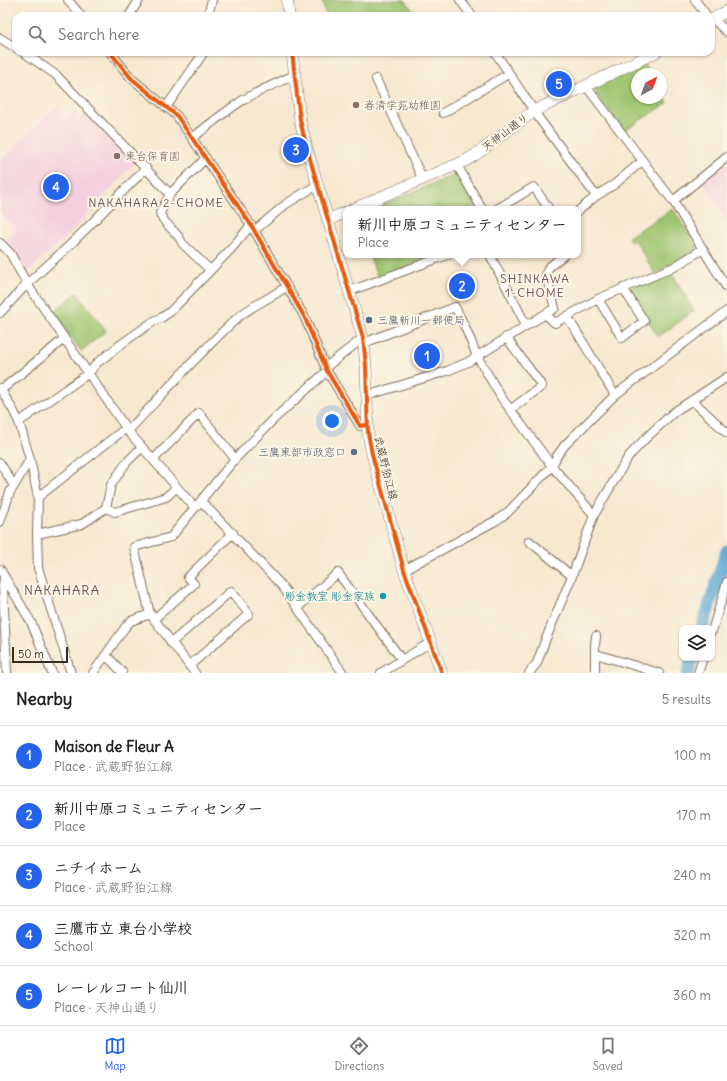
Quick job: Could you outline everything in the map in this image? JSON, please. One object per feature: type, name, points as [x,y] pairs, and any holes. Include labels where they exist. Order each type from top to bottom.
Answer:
[{"type":"main road","points":[[288,0],[289,12]]},
{"type":"main road","points":[[715,16],[727,10]]},
{"type":"main road","name":"武蔵野狛江線","points":[[292,56],[300,120],[317,184],[350,291],[363,340],[367,425],[377,475],[404,570],[442,673]]},
{"type":"main road","name":"天神山通り","points":[[360,206],[457,165],[475,155],[534,111],[648,56]]},
{"type":"main road","points":[[328,220],[343,213]]},
{"type":"street","points":[[68,0],[78,12]]},
{"type":"street","points":[[132,12],[139,0]]},
{"type":"street","points":[[209,12],[212,0]]},
{"type":"street","points":[[460,0],[469,12]]},
{"type":"street","points":[[695,0],[705,12]]},
{"type":"street","points":[[715,22],[727,32]]},
{"type":"street","points":[[0,38],[12,46]]},
{"type":"street","points":[[29,56],[56,75],[170,194]]},
{"type":"street","points":[[113,56],[132,78],[177,116],[206,158],[253,228],[287,286],[304,316],[327,369],[360,426],[367,425]]},
{"type":"street","points":[[167,106],[201,56]]},
{"type":"street","points":[[497,56],[534,111],[596,196]]},
{"type":"street","points":[[443,113],[508,74]]},
{"type":"street","points":[[192,138],[240,102],[259,91],[294,75]]},
{"type":"street","points":[[376,78],[422,180]]},
{"type":"street","points":[[586,86],[673,201],[727,288]]},
{"type":"street","points":[[673,201],[727,157]]},
{"type":"street","points":[[206,158],[170,194],[160,213],[161,218],[180,237],[182,243],[210,270]]},
{"type":"street","points":[[581,208],[596,196],[615,184],[642,161]]},
{"type":"street","points":[[457,165],[480,206]]},
{"type":"street","points":[[0,313],[27,284],[72,243],[146,168]]},
{"type":"street","points":[[19,422],[89,373],[97,363],[124,342],[154,321],[170,312],[253,228],[317,184]]},
{"type":"street","points":[[502,206],[534,187],[547,206]]},
{"type":"street","points":[[0,243],[10,253],[27,284],[127,429],[195,508]]},
{"type":"street","points":[[545,314],[555,323],[598,299],[674,267],[703,249]]},
{"type":"street","points":[[350,291],[439,258]]},
{"type":"street","points":[[492,258],[526,325]]},
{"type":"street","points":[[366,396],[447,371],[468,362],[506,337],[555,308],[546,275],[548,268],[560,258]]},
{"type":"street","points":[[38,497],[127,429],[236,319],[260,302],[273,297],[287,286]]},
{"type":"street","points":[[598,299],[622,338],[644,321],[623,288]]},
{"type":"street","points":[[195,673],[152,616],[134,547],[171,537],[235,458],[327,369],[363,340],[455,307],[477,356],[501,397],[552,466],[594,515]]},
{"type":"street","points":[[404,570],[497,520],[508,512],[552,466],[565,445],[615,395],[727,311]]},
{"type":"street","points":[[567,316],[615,395]]},
{"type":"street","points":[[506,337],[542,386],[510,410]]},
{"type":"street","points":[[64,339],[0,389],[19,422],[30,459],[38,497],[38,568],[71,673]]},
{"type":"street","points":[[529,673],[537,663],[544,641],[572,576],[594,515],[629,456],[674,412],[726,378]]},
{"type":"street","points":[[692,400],[727,433]]},
{"type":"street","points":[[153,460],[199,413],[235,458]]},
{"type":"street","points":[[37,534],[82,524],[106,508],[111,485],[126,463],[142,447]]},
{"type":"street","points":[[0,522],[10,492],[30,459]]},
{"type":"street","points":[[0,463],[14,486]]},
{"type":"street","points":[[106,508],[115,512],[166,497],[177,487]]},
{"type":"street","points":[[201,501],[282,586],[343,673]]},
{"type":"street","points":[[93,673],[131,621],[152,616],[194,584],[188,577],[233,533]]},
{"type":"street","points":[[529,541],[572,576]]},
{"type":"street","points":[[0,570],[32,622],[52,673]]},
{"type":"street","points":[[298,607],[338,573],[402,660]]},
{"type":"street","points":[[4,578],[3,587],[7,673]]},
{"type":"street","points":[[714,625],[727,582]]},
{"type":"street","points":[[171,643],[231,591],[249,614],[189,666]]},
{"type":"street","points":[[595,673],[596,636]]},
{"type":"street","points":[[381,673],[431,642]]},
{"type":"street","points":[[596,654],[641,670],[659,673]]},
{"type":"street","points":[[106,655],[122,673]]},
{"type":"street","points":[[698,673],[703,661]]},
{"type":"shaded area","points":[[56,107],[66,116],[73,110],[81,118],[87,112],[135,162],[70,233],[28,272],[4,240],[15,231],[0,212],[0,161]]},
{"type":"shaded area","points":[[727,162],[727,221],[703,182]]},
{"type":"green space","points":[[322,0],[405,0],[414,12],[325,12]]},
{"type":"green space","points":[[645,65],[647,68],[635,68]]},
{"type":"green space","points":[[631,70],[631,104],[666,104],[623,131],[595,92],[596,86]]},
{"type":"green space","points":[[458,173],[475,206],[380,206]]},
{"type":"green space","points":[[673,209],[698,248],[655,274],[635,240],[631,242],[628,237]]},
{"type":"green space","points":[[370,258],[431,258],[378,278]]},
{"type":"green space","points":[[671,272],[694,311],[658,337],[629,291],[629,288]]},
{"type":"green space","points":[[77,293],[106,331],[81,351],[53,312]]},
{"type":"waterway","points":[[703,625],[727,551]]},
{"type":"waterway","points":[[688,673],[691,661]]},
{"type":"cycle path","points":[[113,56],[131,78],[177,116],[251,225],[304,316],[327,371],[360,426],[367,425]]},
{"type":"cycle path","points":[[292,56],[300,120],[307,149],[363,338],[366,365],[368,433],[372,454],[404,570],[442,673]]},
{"type":"place","name":"レーレルコート仙川","points":[[559,84]]},
{"type":"place","name":"春清学苑幼稚園","points":[[356,105]]},
{"type":"place","name":"ニチイホーム","points":[[296,150]]},
{"type":"place","name":"東台保育園","points":[[117,156]]},
{"type":"place","name":"三鷹市立 東台小学校","points":[[56,187]]},
{"type":"place","name":"新川中原コミュニティセンター","points":[[462,286]]},
{"type":"place","name":"三鷹新川一郵便局","points":[[369,320]]},
{"type":"place","name":"Maison de Fleur A","points":[[427,356]]},
{"type":"place","name":"三鷹東部市政窓口","points":[[354,452]]},
{"type":"place","name":"彫金教室 彫金家族","points":[[383,596]]},
{"type":"district","name":"NAKAHARA 2-CHOME","points":[[156,202]]},
{"type":"district","name":"SHINKAWA 1-CHOME","points":[[535,285]]},
{"type":"district","name":"NAKAHARA","points":[[62,590]]}]
